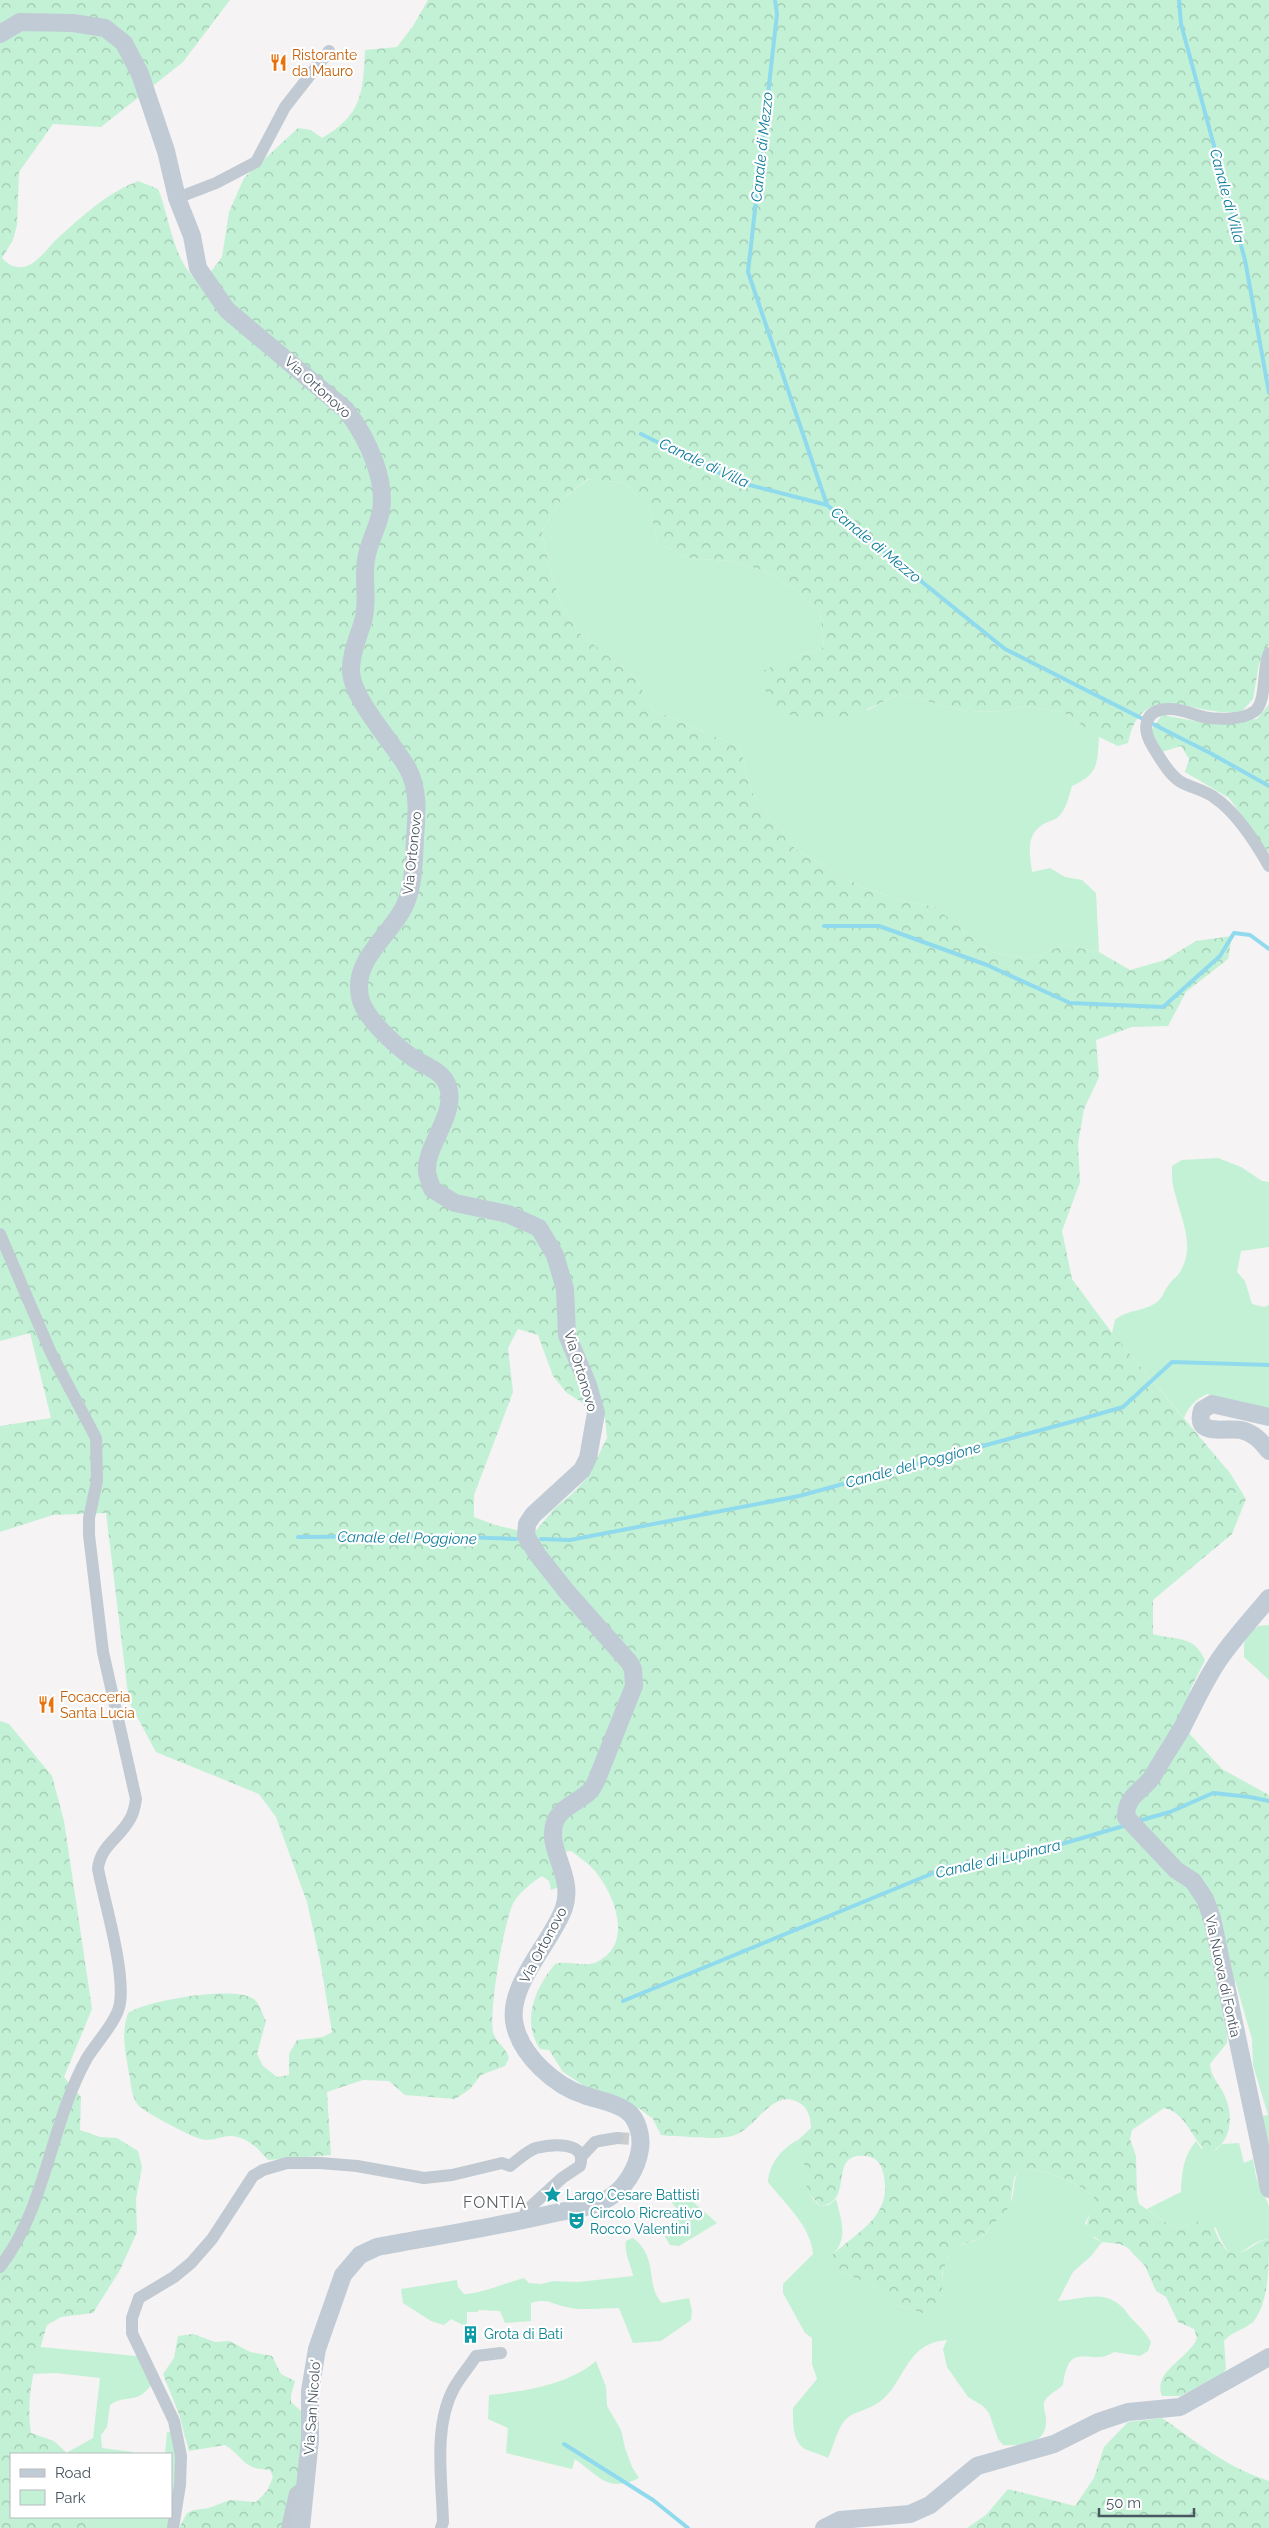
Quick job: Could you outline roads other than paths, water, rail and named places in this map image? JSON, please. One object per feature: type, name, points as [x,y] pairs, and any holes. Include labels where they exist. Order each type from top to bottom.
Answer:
[{"type":"street","name":"Via Ortonovo","points":[[0,34],[20,22],[73,23],[105,28],[124,43],[140,74],[166,151],[177,198],[192,236],[198,268],[217,299],[227,310],[346,410],[360,427],[375,461],[381,502],[380,518],[368,546],[365,564],[364,614],[353,656],[351,672],[354,685],[364,703],[408,769],[414,784],[417,808],[409,893],[398,918],[363,964],[360,982],[361,1001],[383,1033],[413,1058],[435,1071],[447,1083],[449,1095],[447,1110],[428,1163],[427,1173],[432,1189],[455,1203],[508,1214],[539,1228],[555,1255],[565,1289],[567,1335],[588,1385],[596,1413],[588,1458],[582,1470],[533,1515],[527,1524],[526,1536],[537,1554],[567,1592],[630,1662],[633,1669],[634,1686],[608,1756],[597,1779],[590,1791],[559,1813],[555,1821],[552,1834],[568,1891],[553,1932],[535,1959],[517,1994],[513,2011],[515,2027],[525,2049],[540,2066],[554,2078],[581,2095],[628,2111],[639,2128],[636,2140],[637,2162],[619,2191],[606,2200],[561,2212],[517,2220]]},
{"type":"street","points":[[177,198],[216,183],[256,162],[285,106],[330,51]]},
{"type":"street","points":[[1269,653],[1265,663],[1262,697],[1258,709],[1248,715],[1233,718],[1205,717],[1169,708],[1150,716],[1145,722],[1144,732],[1168,770],[1180,782],[1215,797],[1236,818],[1269,866]]},
{"type":"street","points":[[0,1234],[47,1344],[96,1438],[97,1482],[89,1518],[89,1535],[103,1652],[136,1799],[130,1819],[104,1850],[98,1864],[120,1977],[120,2004],[87,2059],[67,2106],[27,2222],[16,2247],[0,2267]]},
{"type":"street","points":[[1269,1417],[1212,1404],[1202,1410],[1200,1418],[1202,1425],[1210,1430],[1242,1430],[1258,1438],[1269,1451]]},
{"type":"street","name":"Via Nuova di Fontia","points":[[1269,1598],[1223,1654],[1204,1683],[1181,1729],[1161,1758],[1153,1776],[1134,1794],[1126,1806],[1126,1817],[1176,1870],[1193,1881],[1205,1899],[1212,1918],[1269,2189]]},
{"type":"street","points":[[581,2157],[597,2141],[617,2138]]},
{"type":"street","points":[[172,2528],[180,2484],[181,2456],[174,2420],[132,2333],[134,2306],[139,2298],[174,2277],[204,2248],[253,2176],[280,2164],[320,2163],[357,2166],[424,2178],[452,2175],[502,2163],[510,2166],[535,2149],[571,2146],[578,2150],[581,2157],[580,2166],[562,2178],[526,2211],[559,2206],[561,2212]]},
{"type":"street","name":"Via San Nicolo'","points":[[301,2528],[310,2439],[310,2391],[316,2349],[343,2275],[351,2262],[360,2255],[377,2247],[517,2220]]},
{"type":"street","points":[[441,2528],[443,2522],[442,2433],[448,2403],[453,2389],[476,2356],[500,2353]]},
{"type":"street","points":[[824,2528],[840,2520],[910,2514],[930,2505],[977,2466],[1054,2444],[1098,2422],[1128,2412],[1180,2407],[1269,2357]]},
{"type":"street","points":[[287,2528],[294,2493],[299,2490],[304,2494]]},
{"type":"waterway","name":"Canale di Villa","points":[[775,0],[777,14],[748,272],[827,505],[1005,649],[1210,753],[1269,786]]},
{"type":"waterway","name":"Canale di Villa","points":[[1179,0],[1181,24],[1245,260],[1269,393]]},
{"type":"waterway","name":"Canale di Villa","points":[[641,434],[738,482],[827,505]]},
{"type":"waterway","points":[[824,926],[879,926],[987,965],[1070,1003],[1163,1007],[1220,956],[1234,933],[1250,935],[1269,949]]},
{"type":"waterway","name":"Canale del Poggione","points":[[541,1539],[570,1540],[799,1496],[1078,1420],[1123,1407],[1172,1362],[1269,1365]]},
{"type":"waterway","name":"Canale del Poggione","points":[[298,1537],[439,1536],[516,1539]]},
{"type":"waterway","name":"Canale di Lupinara","points":[[1138,1821],[1170,1812],[1213,1793],[1269,1801]]},
{"type":"waterway","name":"Canale di Lupinara","points":[[623,2001],[948,1867],[1027,1854],[1127,1825]]},
{"type":"waterway","points":[[564,2444],[653,2500],[688,2528]]},
{"type":"tunnel","points":[[617,2138],[631,2139]]},
{"type":"place","name":"Ristorante da Mauro","points":[[278,63]]},
{"type":"place","name":"Focacceria Santa Lucia","points":[[46,1705]]},
{"type":"place","name":"Largo Cesare Battisti","points":[[552,2195]]},
{"type":"place","name":"Circolo Ricreativo Rocco Valentini","points":[[576,2221]]},
{"type":"place","name":"Grota di Bati","points":[[470,2334]]},
{"type":"district","name":"FONTIA","points":[[495,2202]]},
{"type":"water label","name":"Canale di Mezzo","points":[[762,147]]},
{"type":"water label","name":"Canale di Mezzo","points":[[876,545]]}]
